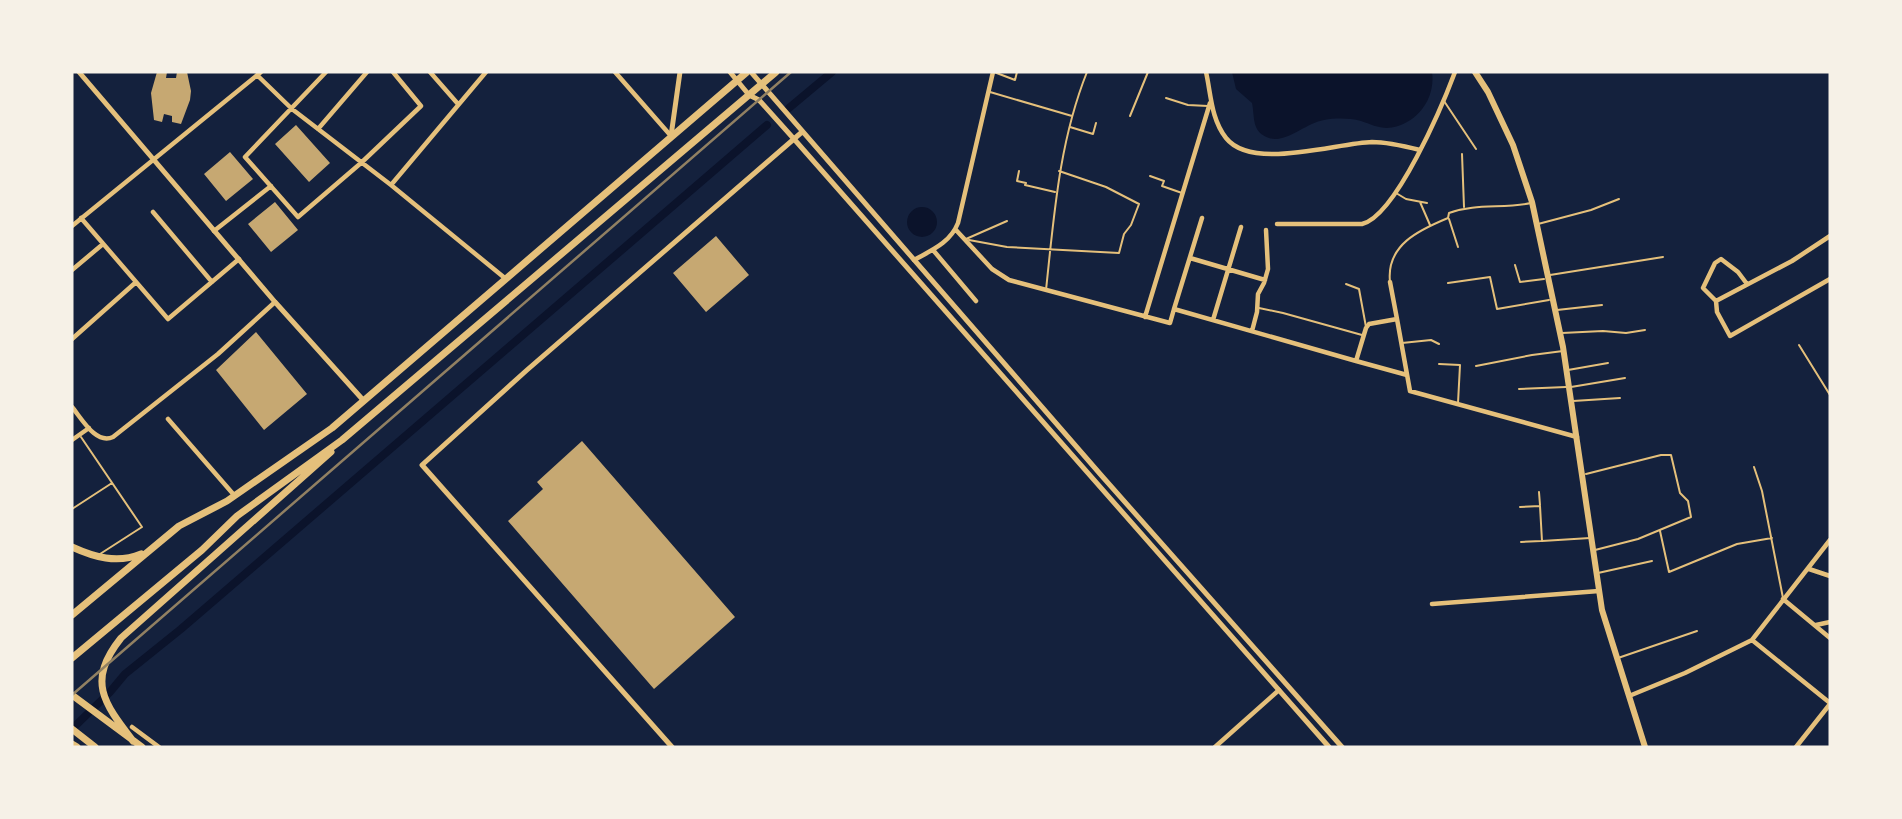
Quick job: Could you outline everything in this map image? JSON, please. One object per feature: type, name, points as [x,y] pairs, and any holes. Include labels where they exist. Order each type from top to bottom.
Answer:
[{"type":"highway","points":[[72,615],[179,526],[235,495],[332,428],[749,72]]},
{"type":"highway","points":[[72,658],[202,550],[237,516],[342,440],[776,72]]},
{"type":"highway","points":[[629,174],[640,187]]},
{"type":"highway","points":[[133,741],[106,703],[101,688],[102,671],[109,653],[121,638],[325,459],[342,440]]},
{"type":"highway","points":[[72,547],[96,557],[124,559],[139,556],[164,538]]},
{"type":"highway","points":[[72,695],[142,747]]},
{"type":"highway","points":[[72,729],[95,747]]},
{"type":"highway","points":[[72,744],[77,747]]},
{"type":"main road","points":[[1475,72],[1513,145],[1532,202],[1564,351],[1602,610],[1645,747]]},
{"type":"street","points":[[79,72],[275,302],[364,401]]},
{"type":"street","points":[[326,72],[245,157],[298,217],[361,163],[421,106],[393,72]]},
{"type":"street","points":[[318,129],[367,72]]},
{"type":"street","points":[[430,72],[458,104]]},
{"type":"street","points":[[391,185],[486,72]]},
{"type":"street","points":[[615,72],[671,136]]},
{"type":"street","points":[[671,136],[680,72]]},
{"type":"street","points":[[730,72],[749,95],[759,100],[794,139],[1329,747]]},
{"type":"street","points":[[749,72],[1342,747]]},
{"type":"street","points":[[914,260],[944,244],[956,230],[993,72]]},
{"type":"street","points":[[1206,72],[1214,116],[1226,138],[1232,144],[1249,151],[1299,152],[1373,142],[1420,150]]},
{"type":"street","points":[[1276,224],[1368,222],[1381,212],[1420,150],[1455,72]]},
{"type":"street","points":[[72,226],[259,74],[292,109],[506,279]]},
{"type":"street","points":[[1145,317],[1212,98]]},
{"type":"street","points":[[672,747],[422,465],[527,370],[802,132]]},
{"type":"street","points":[[214,231],[271,187]]},
{"type":"street","points":[[153,212],[212,282]]},
{"type":"street","points":[[81,218],[167,319],[239,259]]},
{"type":"street","points":[[956,230],[1000,276],[1045,291],[1170,323],[1202,218]]},
{"type":"street","points":[[1213,320],[1241,227]]},
{"type":"street","points":[[1252,331],[1258,308],[1258,294],[1265,280],[1268,262],[1266,230]]},
{"type":"street","points":[[1716,301],[1792,261],[1830,236]]},
{"type":"street","points":[[72,270],[103,244]]},
{"type":"street","points":[[933,250],[976,301]]},
{"type":"street","points":[[1189,258],[1265,280]]},
{"type":"street","points":[[1747,284],[1738,272],[1721,259],[1715,263],[1703,288],[1716,301],[1717,312],[1730,336],[1830,279]]},
{"type":"street","points":[[1390,282],[1410,391],[1577,437]]},
{"type":"street","points":[[72,339],[135,283]]},
{"type":"street","points":[[72,407],[89,428],[103,439],[113,437],[218,354],[275,302]]},
{"type":"street","points":[[1174,309],[1407,375]]},
{"type":"street","points":[[1356,360],[1366,328],[1373,323],[1397,319]]},
{"type":"street","points":[[997,369],[1003,363]]},
{"type":"street","points":[[168,419],[235,495]]},
{"type":"street","points":[[72,440],[89,428]]},
{"type":"street","points":[[1093,477],[1098,472]]},
{"type":"street","points":[[1629,696],[1685,673],[1752,640],[1830,540]]},
{"type":"street","points":[[1809,569],[1830,576]]},
{"type":"street","points":[[1432,604],[1600,591]]},
{"type":"street","points":[[1783,599],[1830,638]]},
{"type":"street","points":[[1815,625],[1830,622]]},
{"type":"street","points":[[1228,632],[1234,626]]},
{"type":"street","points":[[1752,640],[1830,704],[1796,747]]},
{"type":"street","points":[[1215,747],[1286,684]]},
{"type":"street","points":[[132,727],[159,747]]},
{"type":"lane","points":[[993,72],[1015,80],[1017,72]]},
{"type":"lane","points":[[1045,291],[1059,171],[1072,116],[1087,72]]},
{"type":"lane","points":[[1130,116],[1149,72]]},
{"type":"lane","points":[[989,92],[1072,116]]},
{"type":"lane","points":[[1166,98],[1188,105],[1209,106]]},
{"type":"lane","points":[[1443,100],[1476,149]]},
{"type":"lane","points":[[1069,127],[1093,134],[1096,123]]},
{"type":"lane","points":[[1462,154],[1464,208]]},
{"type":"lane","points":[[1019,171],[1017,181],[1056,192]]},
{"type":"lane","points":[[965,240],[997,246],[1119,253],[1124,234],[1131,225],[1139,204],[1106,187],[1059,171]]},
{"type":"lane","points":[[1150,177],[1164,181],[1162,186],[1183,193]]},
{"type":"lane","points":[[1395,192],[1404,198],[1427,203]]},
{"type":"lane","points":[[1537,224],[1591,210],[1619,199]]},
{"type":"lane","points":[[1420,202],[1430,226]]},
{"type":"lane","points":[[1458,247],[1448,218],[1449,213],[1464,208],[1511,207],[1532,202]]},
{"type":"lane","points":[[1390,282],[1390,267],[1398,247],[1430,226],[1448,218]]},
{"type":"lane","points":[[965,240],[1007,221]]},
{"type":"lane","points":[[1515,265],[1520,282],[1663,257]]},
{"type":"lane","points":[[1448,283],[1490,276],[1497,309],[1553,299]]},
{"type":"lane","points":[[1346,284],[1359,289],[1366,328]]},
{"type":"lane","points":[[1556,310],[1602,305]]},
{"type":"lane","points":[[1258,308],[1363,335]]},
{"type":"lane","points":[[1560,333],[1626,333],[1644,330]]},
{"type":"lane","points":[[1401,343],[1432,340],[1439,344]]},
{"type":"lane","points":[[1799,345],[1830,395]]},
{"type":"lane","points":[[1476,366],[1564,351]]},
{"type":"lane","points":[[1567,370],[1608,363]]},
{"type":"lane","points":[[1439,364],[1460,365],[1457,404]]},
{"type":"lane","points":[[1519,389],[1569,387],[1625,378]]},
{"type":"lane","points":[[1572,401],[1620,398]]},
{"type":"lane","points":[[79,435],[142,527],[96,557]]},
{"type":"lane","points":[[1581,475],[1671,454],[1680,493],[1688,500],[1691,517],[1638,539],[1593,551]]},
{"type":"lane","points":[[1754,467],[1762,491],[1783,599]]},
{"type":"lane","points":[[72,509],[112,483]]},
{"type":"lane","points":[[1539,492],[1542,541]]},
{"type":"lane","points":[[1520,507],[1540,506]]},
{"type":"lane","points":[[1660,530],[1669,572],[1737,544],[1772,538]]},
{"type":"lane","points":[[1521,542],[1592,538]]},
{"type":"lane","points":[[1597,573],[1652,561]]},
{"type":"lane","points":[[1617,659],[1697,631]]},
{"type":"water","points":[[1232,72],[1432,72],[1432,82],[1431,92],[1422,109],[1415,117],[1397,126],[1384,128],[1352,119],[1329,119],[1275,139],[1259,132],[1252,103],[1236,89]]},
{"type":"water","points":[[922,207],[933,211],[937,222],[933,233],[922,237],[911,233],[907,222],[911,211]]},
{"type":"building","points":[[157,72],[167,72],[166,78],[176,78],[177,72],[187,72],[190,100],[181,124],[172,122],[172,116],[164,114],[162,122],[154,120],[151,93]]},
{"type":"building","points":[[296,125],[330,163],[309,182],[275,144]]},
{"type":"building","points":[[230,152],[253,179],[226,201],[204,174]]},
{"type":"building","points":[[275,202],[298,230],[271,252],[248,224]]},
{"type":"building","points":[[716,236],[749,275],[706,312],[673,273]]},
{"type":"building","points":[[256,332],[307,394],[264,430],[216,370]]},
{"type":"building","points":[[582,441],[735,617],[654,689],[508,521],[543,489],[537,482]]},
{"type":"waterway","points":[[789,108],[832,72]]},
{"type":"waterway","points":[[72,729],[125,674],[181,629],[767,125]]},
{"type":"railway","points":[[72,695],[791,72]]}]
